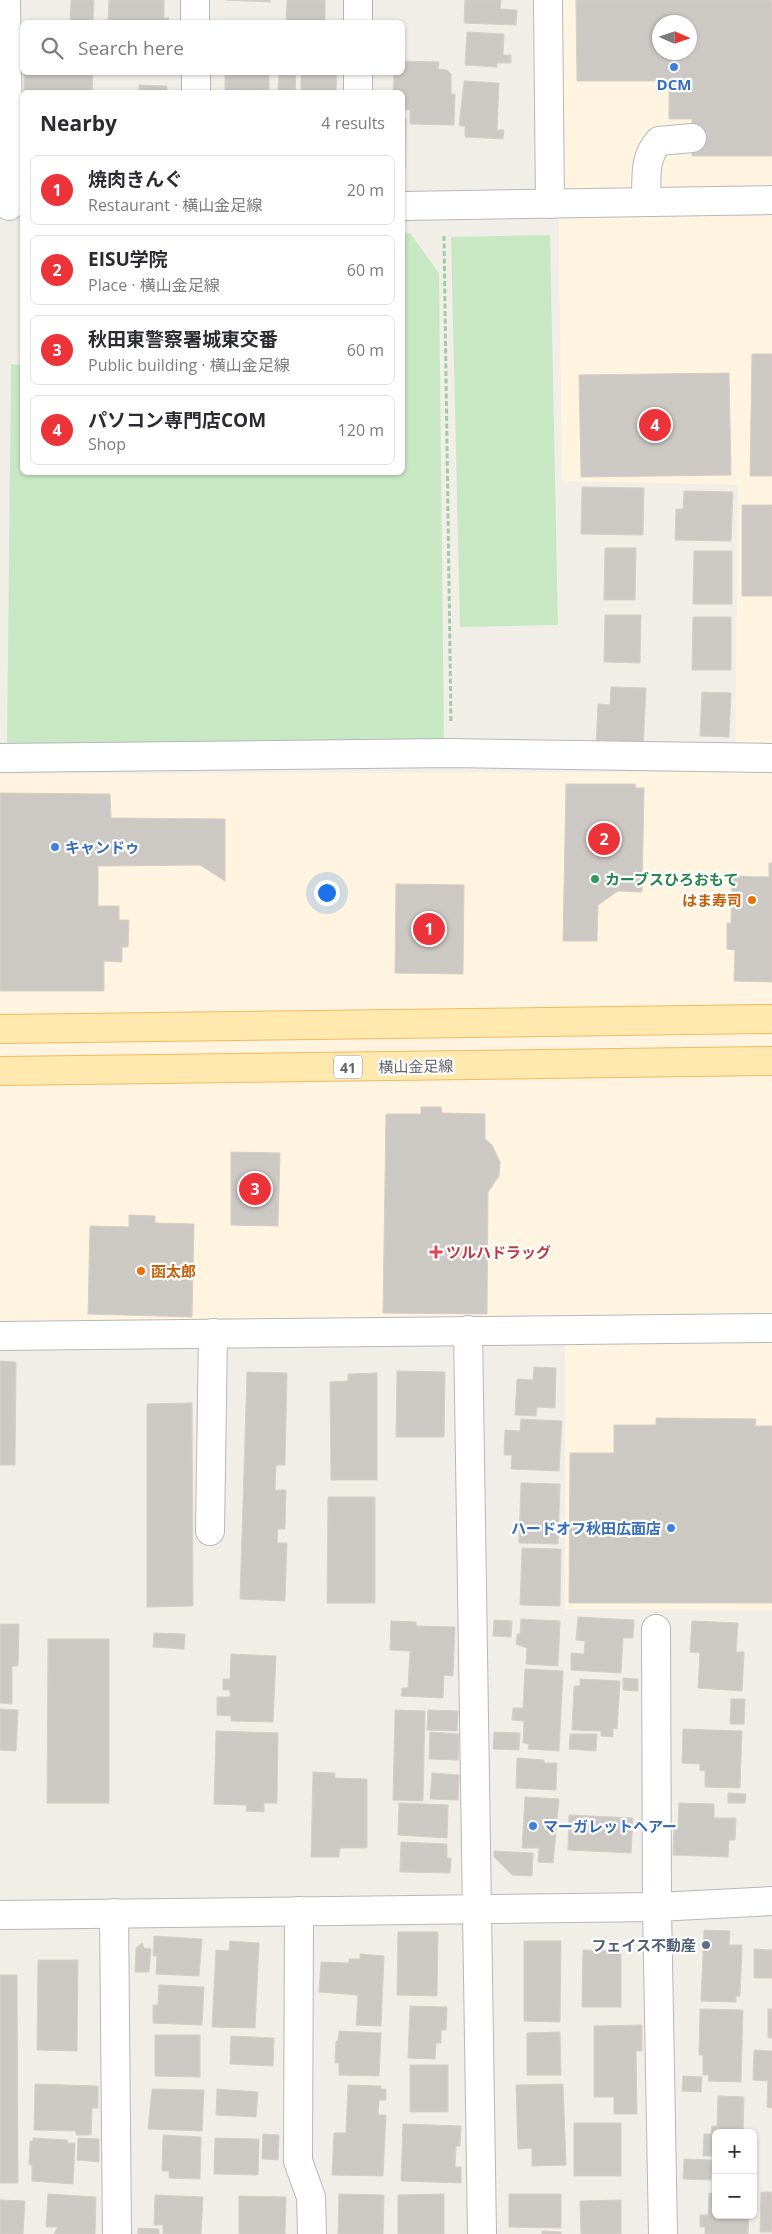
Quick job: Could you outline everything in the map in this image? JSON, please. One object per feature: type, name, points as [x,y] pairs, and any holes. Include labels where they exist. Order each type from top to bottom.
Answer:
[{"type":"main road","points":[[0,1029],[254,1024],[772,1019]]},
{"type":"main road","points":[[254,1024],[255,1068]]},
{"type":"main road","name":"横山金足線","points":[[0,1071],[772,1061]]},
{"type":"street","points":[[6,0],[10,206]]},
{"type":"street","points":[[195,0],[195,20]]},
{"type":"street","points":[[358,0],[358,20]]},
{"type":"street","points":[[548,0],[550,204]]},
{"type":"street","points":[[196,75],[196,90]]},
{"type":"street","points":[[358,75],[358,90]]},
{"type":"street","points":[[646,202],[647,161],[651,150],[659,141],[692,138]]},
{"type":"street","points":[[405,206],[772,200]]},
{"type":"street","points":[[0,758],[451,753],[772,758]]},
{"type":"street","points":[[0,1336],[772,1328]]},
{"type":"street","points":[[468,1330],[482,2234]]},
{"type":"street","points":[[210,1531],[213,1333]]},
{"type":"street","points":[[656,1629],[657,1907],[663,2234]]},
{"type":"street","points":[[0,1915],[657,1907],[772,1901]]},
{"type":"street","points":[[299,1911],[298,2161],[311,2198],[312,2234]]},
{"type":"street","points":[[114,1913],[117,2234]]},
{"type":"path","points":[[444,204],[451,753]]},
{"type":"shaded area","points":[[556,0],[772,0],[772,1610],[565,1609],[565,1345],[494,1341],[0,1348],[0,774],[735,772],[738,485],[562,481]]},
{"type":"green space","points":[[405,233],[410,233],[439,273],[444,746],[7,749],[11,364],[20,365],[20,475],[405,475]]},
{"type":"green space","points":[[550,235],[558,625],[460,627],[451,237]]},
{"type":"building","points":[[71,0],[94,0],[93,20],[70,20]]},
{"type":"building","points":[[109,0],[164,0],[164,18],[169,18],[168,20],[108,20]]},
{"type":"building","points":[[226,0],[270,0],[270,2]]},
{"type":"building","points":[[287,0],[325,0],[325,20],[286,20]]},
{"type":"building","points":[[465,0],[501,0],[500,9],[517,10],[516,25],[464,23]]},
{"type":"building","name":"DCM","points":[[576,0],[772,0],[772,156],[692,156],[692,119],[669,119],[669,81],[577,81]]},
{"type":"building","points":[[467,32],[504,34],[503,55],[511,55],[511,63],[497,63],[497,67],[465,65]]},
{"type":"building","points":[[405,61],[439,62],[438,69],[447,70],[451,74],[451,94],[455,94],[454,125],[410,124],[410,110],[405,110],[405,90],[393,90],[394,75],[405,75]]},
{"type":"building","points":[[24,75],[93,75],[92,90],[24,90]]},
{"type":"building","points":[[225,75],[269,75],[269,90],[225,90]]},
{"type":"building","points":[[279,75],[296,75],[295,90],[278,90]]},
{"type":"building","points":[[301,75],[337,75],[336,90],[301,90]]},
{"type":"building","points":[[464,81],[499,83],[497,130],[504,130],[503,139],[465,137],[465,126],[459,126]]},
{"type":"building","points":[[139,85],[167,86],[167,90],[139,90]]},
{"type":"building","points":[[405,119],[406,119],[405,170]]},
{"type":"building","points":[[752,354],[772,354],[772,476],[750,476]]},
{"type":"building","points":[[729,373],[731,475],[581,477],[579,375]]},
{"type":"building","points":[[582,487],[644,488],[643,535],[581,534]]},
{"type":"building","points":[[684,491],[733,492],[731,541],[675,540],[676,509],[683,509]]},
{"type":"building","points":[[742,505],[772,505],[772,596],[742,596]]},
{"type":"building","points":[[605,548],[636,548],[635,600],[604,600]]},
{"type":"building","points":[[694,551],[732,551],[732,604],[693,604]]},
{"type":"building","points":[[605,615],[641,615],[640,663],[604,662]]},
{"type":"building","points":[[693,617],[731,617],[731,670],[692,670]]},
{"type":"building","points":[[611,687],[646,688],[643,750],[596,747],[598,704],[610,705]]},
{"type":"building","points":[[702,692],[731,693],[729,737],[700,736]]},
{"type":"building","points":[[566,784],[635,784],[636,788],[644,788],[642,892],[618,891],[598,905],[597,941],[563,941]]},
{"type":"building","points":[[0,793],[110,794],[111,818],[225,819],[225,881],[200,865],[98,866],[98,906],[119,906],[119,920],[129,920],[128,947],[122,947],[122,962],[104,961],[104,991],[0,991]]},
{"type":"building","name":"はま寿司","points":[[769,863],[772,863],[772,982],[734,981],[735,950],[727,949],[727,923],[731,923],[732,876],[769,877]]},
{"type":"building","points":[[396,884],[464,885],[463,974],[395,973]]},
{"type":"building","name":"ツルハドラッグ","points":[[421,1107],[441,1107],[442,1113],[485,1114],[485,1139],[492,1145],[500,1162],[499,1176],[488,1192],[487,1314],[383,1313],[386,1114],[421,1114]]},
{"type":"building","points":[[231,1152],[280,1153],[278,1226],[231,1225]]},
{"type":"building","name":"函太郎","points":[[129,1215],[155,1216],[155,1223],[194,1224],[192,1317],[88,1314],[90,1226],[129,1227]]},
{"type":"building","points":[[0,1361],[16,1362],[15,1465],[0,1465]]},
{"type":"building","points":[[534,1367],[556,1368],[555,1408],[537,1407],[536,1416],[515,1415],[517,1379],[533,1380]]},
{"type":"building","points":[[397,1371],[445,1372],[444,1437],[396,1437]]},
{"type":"building","points":[[247,1372],[287,1373],[285,1465],[276,1465],[275,1490],[286,1490],[285,1529],[278,1529],[277,1543],[287,1543],[285,1601],[240,1599]]},
{"type":"building","points":[[377,1373],[377,1480],[331,1480],[330,1382],[348,1381],[348,1374]]},
{"type":"building","points":[[192,1403],[193,1606],[147,1607],[147,1404]]},
{"type":"building","name":"ハードオフ秋田広面店","points":[[656,1418],[756,1419],[755,1426],[772,1426],[772,1603],[569,1603],[570,1453],[614,1453],[614,1425],[656,1425]]},
{"type":"building","points":[[521,1419],[562,1421],[559,1471],[511,1469],[512,1455],[504,1455],[505,1430],[520,1431]]},
{"type":"building","points":[[521,1483],[560,1484],[558,1544],[519,1543]]},
{"type":"building","points":[[328,1497],[375,1497],[375,1603],[327,1603]]},
{"type":"building","points":[[522,1548],[561,1549],[560,1606],[520,1605]]},
{"type":"building","points":[[578,1617],[634,1620],[633,1638],[623,1638],[621,1673],[571,1670],[571,1653],[584,1654],[585,1641],[576,1640]]},
{"type":"building","points":[[521,1619],[560,1621],[558,1666],[526,1664],[527,1648],[516,1644],[517,1634],[520,1634]]},
{"type":"building","points":[[494,1620],[512,1621],[511,1637],[493,1636]]},
{"type":"building","points":[[391,1621],[416,1622],[416,1626],[455,1627],[453,1676],[444,1675],[443,1698],[401,1696],[402,1688],[408,1688],[410,1651],[390,1650]]},
{"type":"building","points":[[692,1621],[738,1623],[736,1652],[744,1652],[742,1691],[698,1688],[700,1653],[690,1652]]},
{"type":"building","points":[[0,1624],[19,1624],[18,1666],[12,1666],[12,1704],[0,1703]]},
{"type":"building","points":[[154,1633],[185,1634],[184,1649],[153,1647]]},
{"type":"building","points":[[48,1639],[109,1639],[109,1803],[47,1803]]},
{"type":"building","points":[[231,1654],[276,1656],[273,1722],[231,1721],[231,1716],[217,1715],[217,1697],[230,1697],[230,1690],[223,1690],[223,1679],[230,1679]]},
{"type":"building","points":[[525,1669],[563,1671],[559,1751],[528,1749],[529,1744],[523,1743],[524,1721],[512,1720],[513,1708],[523,1708]]},
{"type":"building","points":[[623,1678],[638,1679],[638,1691],[623,1690]]},
{"type":"building","points":[[580,1679],[620,1681],[617,1729],[613,1728],[613,1737],[601,1736],[601,1731],[572,1730],[574,1686],[580,1686]]},
{"type":"building","points":[[731,1699],[745,1699],[744,1724],[730,1724]]},
{"type":"building","points":[[0,1709],[18,1710],[16,1751],[0,1750]]},
{"type":"building","points":[[395,1710],[425,1711],[423,1801],[393,1800]]},
{"type":"building","points":[[428,1710],[458,1711],[457,1731],[427,1730]]},
{"type":"building","points":[[683,1729],[742,1731],[740,1788],[705,1787],[705,1770],[700,1771],[700,1764],[682,1763]]},
{"type":"building","points":[[216,1731],[278,1733],[277,1803],[264,1803],[264,1812],[246,1811],[247,1805],[214,1804]]},
{"type":"building","points":[[430,1732],[459,1734],[458,1760],[429,1759]]},
{"type":"building","points":[[494,1732],[520,1733],[519,1750],[493,1749]]},
{"type":"building","points":[[570,1734],[597,1734],[596,1751],[569,1749]]},
{"type":"building","points":[[517,1758],[544,1760],[544,1763],[557,1763],[556,1790],[516,1788]]},
{"type":"building","points":[[313,1772],[335,1773],[335,1778],[367,1779],[367,1848],[340,1848],[339,1857],[311,1857]]},
{"type":"building","points":[[432,1773],[459,1775],[458,1800],[430,1799]]},
{"type":"building","points":[[728,1793],[746,1794],[745,1803],[728,1803]]},
{"type":"building","points":[[525,1797],[559,1799],[553,1863],[538,1862],[539,1848],[522,1848]]},
{"type":"building","points":[[399,1803],[448,1805],[447,1838],[398,1835]]},
{"type":"building","points":[[679,1803],[714,1804],[714,1818],[736,1818],[735,1840],[729,1840],[728,1857],[673,1855],[674,1826],[678,1826]]},
{"type":"building","points":[[569,1815],[633,1818],[631,1853],[568,1850]]},
{"type":"building","points":[[401,1842],[447,1844],[447,1858],[451,1858],[450,1873],[400,1872]]},
{"type":"building","points":[[494,1851],[533,1853],[532,1876],[512,1875],[494,1857]]},
{"type":"building","points":[[704,1930],[730,1931],[729,1945],[742,1945],[740,1996],[736,1996],[736,2002],[701,2001]]},
{"type":"building","points":[[398,1932],[438,1932],[437,1996],[397,1995]]},
{"type":"building","points":[[154,1936],[202,1939],[199,1976],[156,1974],[157,1956],[153,1956]]},
{"type":"building","points":[[230,1941],[259,1943],[255,2028],[212,2027],[216,1950],[229,1951]]},
{"type":"building","points":[[524,1941],[561,1941],[560,2022],[524,2021]]},
{"type":"building","points":[[142,1943],[144,1948],[151,1949],[149,1972],[135,1972],[136,1948]]},
{"type":"building","points":[[754,1949],[772,1950],[772,1978],[754,1978]]},
{"type":"building","points":[[583,1950],[621,1951],[621,2007],[582,2007]]},
{"type":"building","points":[[360,1954],[384,1956],[381,2026],[356,2025],[358,1995],[319,1992],[321,1962],[349,1963],[349,1959],[360,1959]]},
{"type":"building","points":[[38,1960],[78,1960],[77,2051],[37,2050]]},
{"type":"building","points":[[0,1975],[17,1975],[18,2183],[0,2183]]},
{"type":"building","points":[[159,1985],[204,1987],[202,2025],[153,2023],[153,2005],[158,2005]]},
{"type":"building","points":[[410,2006],[447,2007],[446,2030],[441,2030],[441,2043],[436,2043],[435,2059],[408,2058]]},
{"type":"building","points":[[700,2009],[743,2010],[741,2082],[708,2081],[709,2075],[703,2075],[703,2055],[699,2055]]},
{"type":"building","points":[[768,2009],[772,2009],[772,2038],[768,2038]]},
{"type":"building","points":[[642,2025],[642,2051],[636,2051],[637,2114],[614,2114],[614,2097],[594,2097],[594,2026]]},
{"type":"building","points":[[339,2031],[381,2033],[379,2076],[339,2075],[339,2063],[335,2063],[336,2041],[338,2041]]},
{"type":"building","points":[[560,2032],[561,2075],[527,2075],[527,2033]]},
{"type":"building","points":[[155,2035],[200,2035],[200,2077],[155,2076]]},
{"type":"building","points":[[231,2036],[274,2038],[273,2066],[230,2064]]},
{"type":"building","points":[[754,2050],[772,2051],[772,2108],[767,2107],[768,2081],[753,2080]]},
{"type":"building","points":[[410,2065],[448,2065],[448,2112],[410,2112]]},
{"type":"building","points":[[683,2076],[702,2077],[701,2092],[682,2091]]},
{"type":"building","points":[[35,2084],[98,2086],[98,2108],[92,2108],[91,2135],[76,2135],[76,2131],[34,2130]]},
{"type":"building","points":[[563,2084],[566,2165],[532,2166],[532,2148],[518,2149],[516,2085]]},
{"type":"building","points":[[348,2085],[381,2086],[381,2089],[386,2089],[386,2100],[379,2100],[378,2115],[386,2115],[383,2176],[332,2175],[334,2133],[346,2133]]},
{"type":"building","points":[[152,2089],[204,2090],[202,2131],[148,2129]]},
{"type":"building","points":[[217,2089],[258,2092],[256,2117],[216,2115]]},
{"type":"building","points":[[718,2096],[744,2097],[743,2129],[712,2129],[712,2156],[703,2156],[704,2134],[711,2134],[712,2126],[717,2126]]},
{"type":"building","points":[[574,2123],[621,2123],[621,2176],[574,2176]]},
{"type":"building","points":[[403,2124],[461,2126],[460,2146],[456,2146],[455,2167],[461,2167],[461,2183],[401,2181]]},
{"type":"building","points":[[263,2134],[279,2135],[278,2160],[262,2159]]},
{"type":"building","points":[[163,2135],[201,2137],[200,2179],[169,2178],[169,2171],[162,2171]]},
{"type":"building","points":[[33,2138],[68,2140],[67,2143],[75,2143],[73,2184],[32,2181],[32,2165],[29,2165],[30,2141],[33,2141]]},
{"type":"building","points":[[78,2138],[99,2139],[99,2162],[77,2160]]},
{"type":"building","points":[[215,2138],[259,2139],[258,2175],[214,2174]]},
{"type":"building","points":[[684,2159],[712,2160],[711,2180],[683,2179]]},
{"type":"building","points":[[761,2192],[772,2192],[772,2232],[760,2232]]},
{"type":"building","points":[[709,2193],[712,2193],[712,2219],[749,2219],[748,2234],[705,2234],[705,2227],[700,2227],[700,2215],[708,2215]]},
{"type":"building","points":[[48,2194],[96,2197],[95,2234],[54,2234],[58,2227],[46,2227]]},
{"type":"building","points":[[339,2194],[384,2195],[383,2234],[338,2234]]},
{"type":"building","points":[[444,2194],[444,2234],[398,2234],[398,2195]]},
{"type":"building","points":[[509,2194],[561,2194],[561,2228],[509,2227]]},
{"type":"building","points":[[155,2195],[203,2197],[201,2234],[163,2234],[163,2225],[154,2225]]},
{"type":"building","points":[[239,2196],[286,2197],[285,2234],[239,2234]]},
{"type":"building","points":[[0,2200],[25,2201],[23,2234],[0,2234]]},
{"type":"building","points":[[621,2200],[621,2234],[581,2234],[580,2201]]},
{"type":"building","points":[[138,2228],[159,2229],[159,2234],[138,2234]]},
{"type":"building","points":[[542,2231],[561,2232],[561,2234],[542,2234]]},
{"type":"place","name":"DCM","points":[[674,67]]},
{"type":"place","name":"パソコン専門店COM","points":[[655,425]]},
{"type":"place","name":"EISU学院","points":[[604,839]]},
{"type":"place","name":"キャンドゥ","points":[[55,847]]},
{"type":"place","name":"カーブスひろおもて","points":[[595,879]]},
{"type":"place","name":"はま寿司","points":[[752,900]]},
{"type":"place","name":"焼肉きんぐ","points":[[429,929]]},
{"type":"place","name":"秋田東警察署城東交番","points":[[255,1189]]},
{"type":"place","name":"ツルハドラッグ","points":[[436,1252]]},
{"type":"place","name":"函太郎","points":[[141,1271]]},
{"type":"place","name":"ハードオフ秋田広面店","points":[[671,1528]]},
{"type":"place","name":"マーガレットヘアー","points":[[533,1826]]},
{"type":"place","name":"フェイス不動産","points":[[706,1945]]}]
